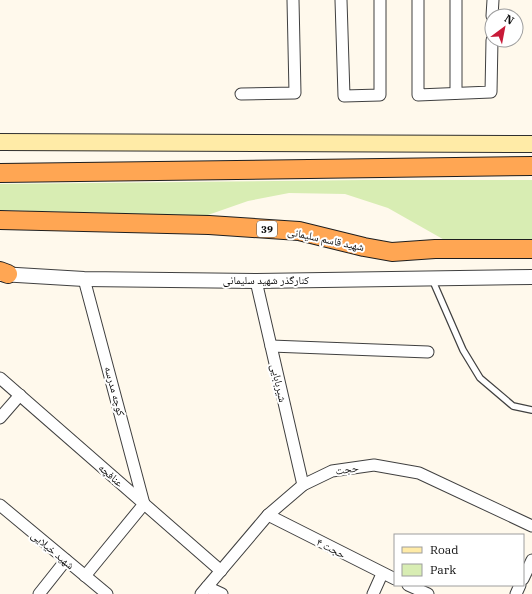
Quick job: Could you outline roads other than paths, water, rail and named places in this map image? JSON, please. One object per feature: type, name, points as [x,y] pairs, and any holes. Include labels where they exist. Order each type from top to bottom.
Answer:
[{"type":"highway","points":[[0,173],[532,166]]},
{"type":"highway","name":"شهید قاسم سلیمانی","points":[[0,220],[209,225],[299,231],[364,248],[392,252],[435,249],[532,249]]},
{"type":"main road","points":[[0,142],[532,144]]},
{"type":"street","points":[[241,94],[295,93],[293,0]]},
{"type":"street","points":[[341,0],[344,96],[380,95],[380,0]]},
{"type":"street","points":[[418,0],[418,95],[492,92],[492,48]]},
{"type":"street","points":[[456,0],[456,93]]},
{"type":"street","name":"کنارگذر شهید سلیمانی","points":[[3,273],[84,279],[256,281],[532,277]]},
{"type":"street","name":"کوچه مدرسه","points":[[84,279],[144,504]]},
{"type":"street","name":"شیربابایی","points":[[256,281],[303,486]]},
{"type":"street","points":[[271,346],[428,352]]},
{"type":"street","name":"عنافچه","points":[[0,378],[221,571]]},
{"type":"street","points":[[0,418],[20,395]]},
{"type":"street","name":"حجت","points":[[204,591],[268,515],[303,486],[332,471],[374,465],[419,473],[532,526]]},
{"type":"street","points":[[85,576],[144,504]]},
{"type":"street","name":"شهید خیلایی","points":[[0,505],[107,594]]},
{"type":"street","name":"حجت ۴","points":[[268,515],[382,574],[394,579]]},
{"type":"street","points":[[39,594],[66,560]]},
{"type":"street","points":[[524,577],[532,560]]},
{"type":"street","points":[[373,594],[382,574]]},
{"type":"street","points":[[410,586],[428,594]]},
{"type":"street","points":[[204,591],[222,594]]},
{"type":"lane","points":[[432,279],[463,350],[480,378],[513,406],[532,410]]}]
